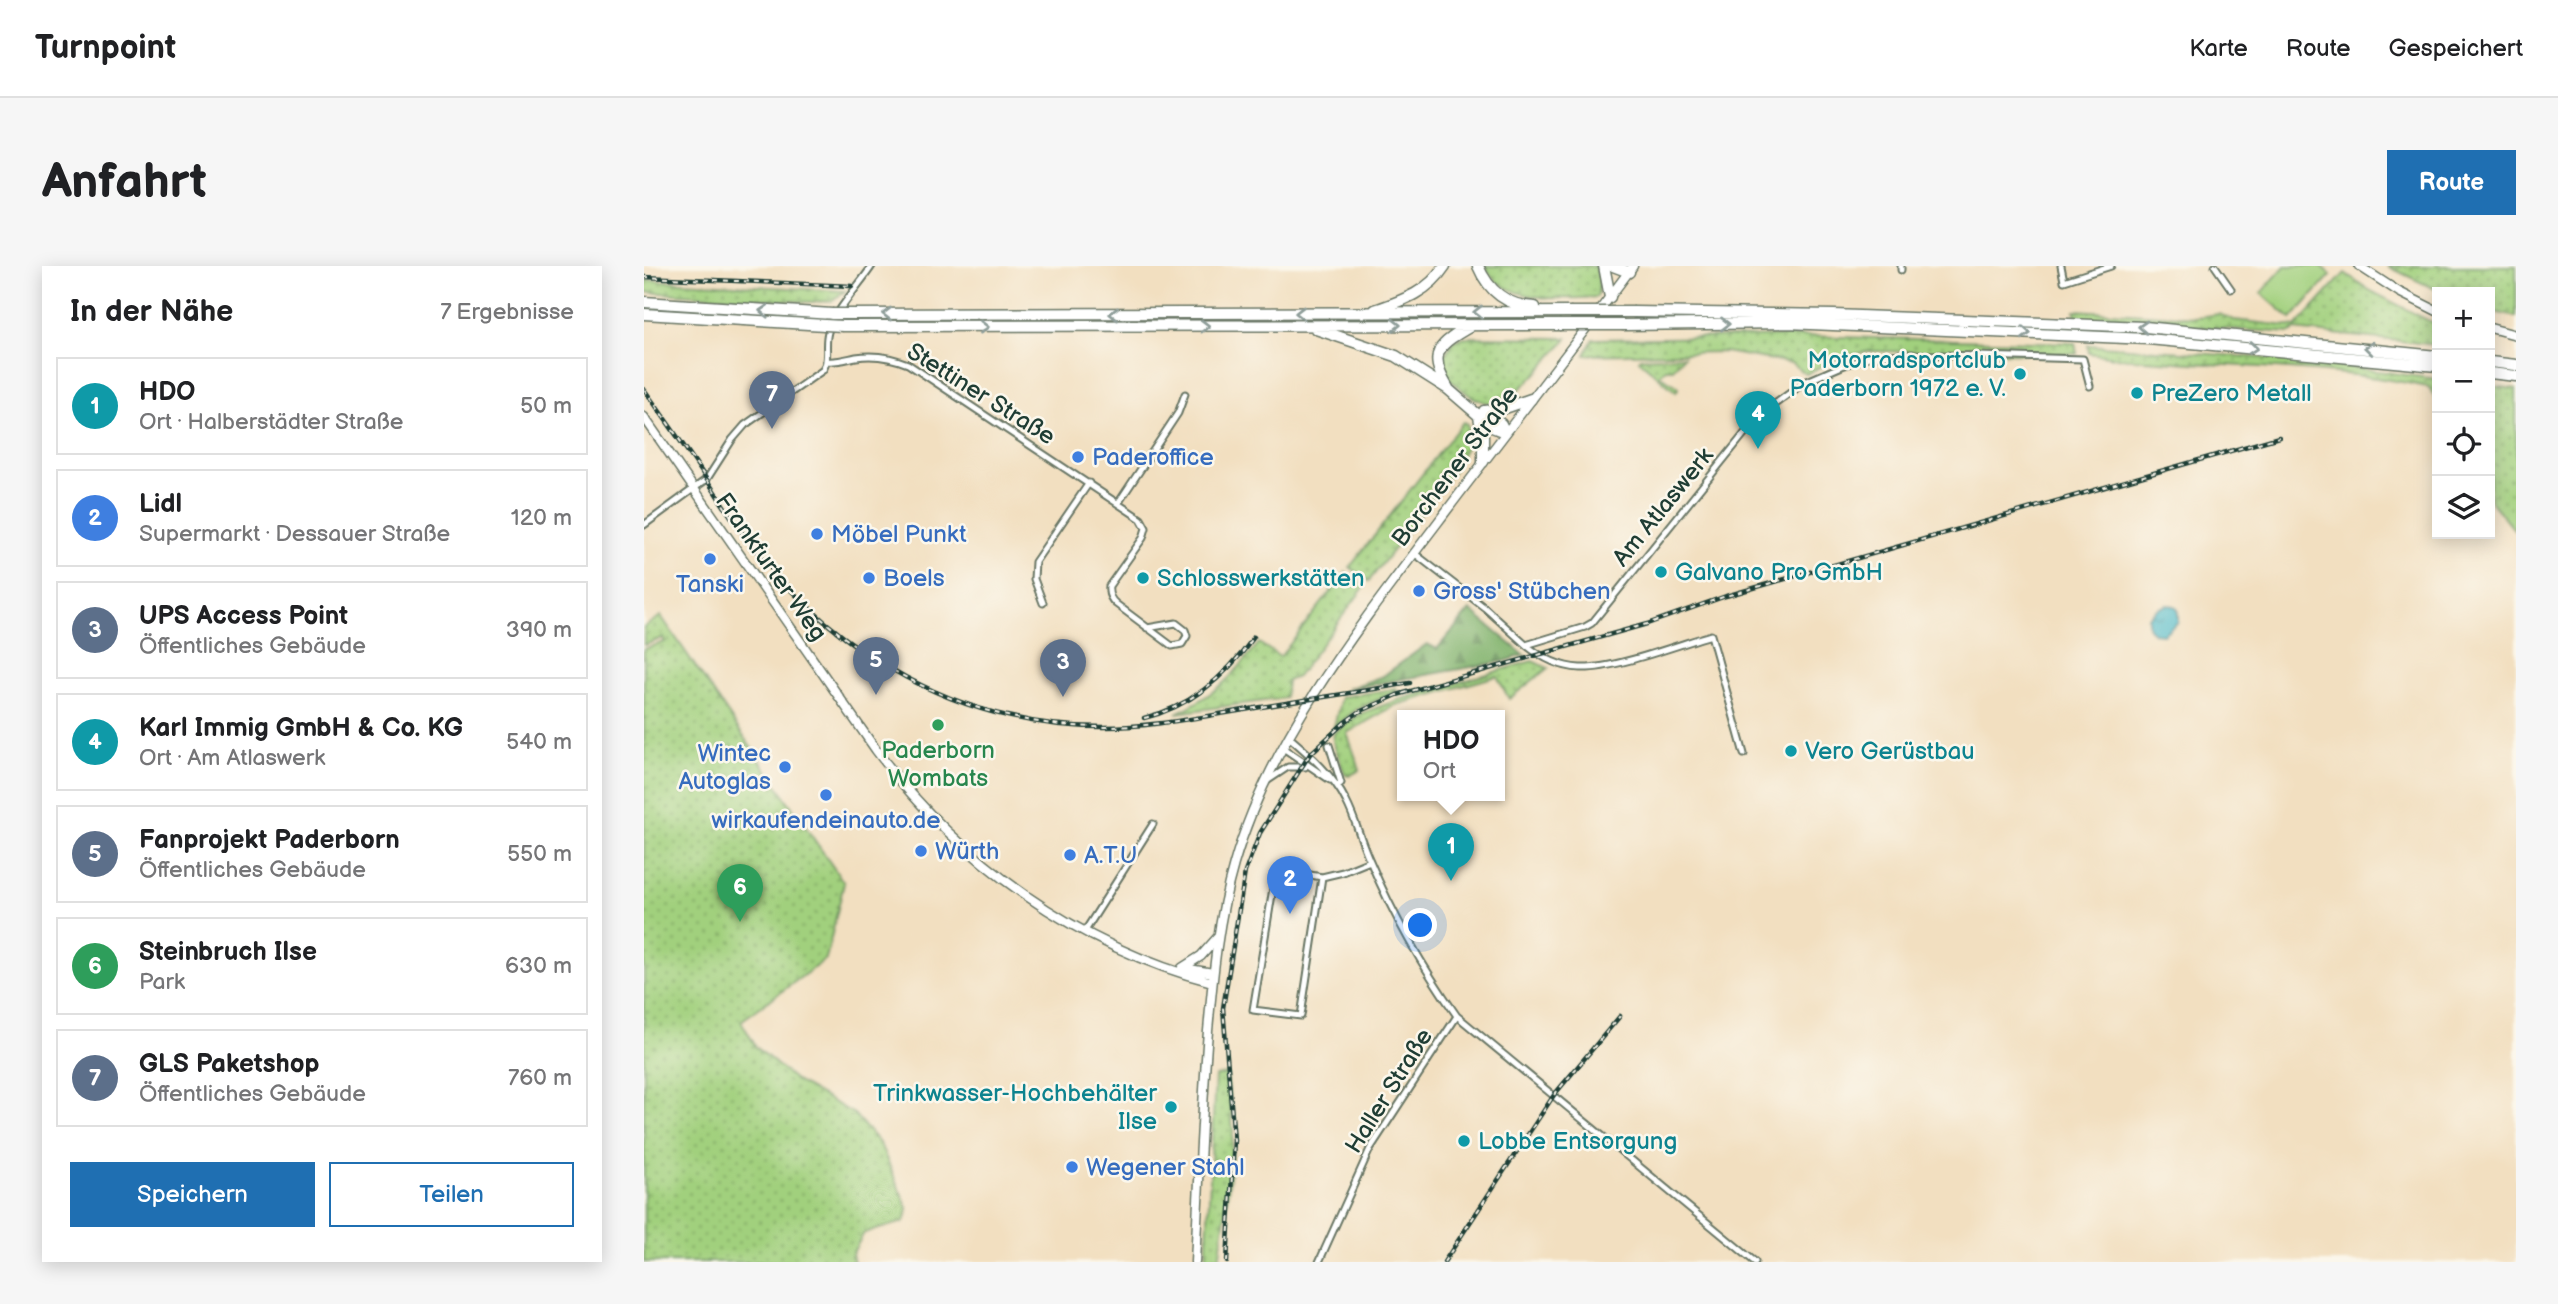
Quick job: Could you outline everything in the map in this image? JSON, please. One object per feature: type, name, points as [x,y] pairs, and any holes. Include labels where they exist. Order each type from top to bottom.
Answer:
[{"type":"highway","points":[[1368,313],[1417,295],[1445,266]]},
{"type":"highway","points":[[1478,266],[1492,289],[1510,303],[1570,312]]},
{"type":"highway","points":[[1604,266],[1610,297]]},
{"type":"highway","points":[[1613,266],[1629,268]]},
{"type":"highway","points":[[644,302],[832,314],[1634,312],[1834,315],[2145,327],[2432,356]]},
{"type":"highway","points":[[644,314],[825,326],[1788,323],[2134,338],[2432,366]]},
{"type":"highway","points":[[1448,389],[1437,368],[1438,350],[1443,343],[1472,325]]},
{"type":"highway","points":[[1304,326],[1342,336],[1396,356],[1501,424],[1506,432]]},
{"type":"highway","points":[[2495,363],[2516,365]]},
{"type":"highway","points":[[2495,374],[2516,376]]},
{"type":"highway","points":[[1482,414],[1531,399]]},
{"type":"highway","points":[[1482,414],[1483,462]]},
{"type":"main road","points":[[2359,266],[2432,309]]},
{"type":"main road","name":"Borchener Straße","points":[[1195,1262],[1218,936],[1234,862],[1266,781],[1289,737],[1335,665],[1414,553],[1610,297],[1629,268]]},
{"type":"main road","points":[[2495,329],[2516,335]]},
{"type":"main road","name":"Frankfurter Weg","points":[[644,417],[838,697],[913,796],[962,845],[1012,886],[1085,931],[1131,955],[1166,967],[1213,978]]},
{"type":"main road","points":[[1182,968],[1201,956],[1218,936]]},
{"type":"main road","name":"Frankfurter Weg","points":[[1166,967],[1182,968],[1213,978]]},
{"type":"street","points":[[644,525],[694,490],[712,473],[732,440],[745,425],[826,366],[829,327],[872,266]]},
{"type":"street","points":[[2060,266],[2064,281],[2110,266]]},
{"type":"street","points":[[2215,266],[2231,289]]},
{"type":"street","name":"Am Atlaswerk","points":[[1526,645],[1592,623],[1754,423],[1788,393],[1824,374],[1872,356],[1903,354],[2069,358],[2082,359],[2090,386]]},
{"type":"street","name":"Stettiner Straße","points":[[827,361],[866,355],[882,356],[908,364],[1142,519],[1146,528],[1143,538],[1109,586],[1108,593],[1111,600],[1147,628],[1172,646],[1182,644],[1187,636],[1185,630],[1176,623],[1147,628]]},
{"type":"street","points":[[1119,502],[1178,413],[1185,394]]},
{"type":"street","points":[[1044,603],[1034,579],[1035,562],[1089,483]]},
{"type":"street","points":[[1414,553],[1485,608],[1526,645],[1552,662],[1581,668],[1602,666],[1711,635],[1744,754]]},
{"type":"street","points":[[1289,737],[1310,754],[1335,784],[1414,948],[1457,1016],[1755,1262]]},
{"type":"street","points":[[1283,748],[1335,784],[1341,783],[1329,745]]},
{"type":"street","points":[[1266,781],[1288,767],[1308,767]]},
{"type":"street","points":[[1085,931],[1153,824]]},
{"type":"street","points":[[1322,877],[1301,1016],[1253,1010],[1275,876],[1281,870],[1322,877],[1370,861]]},
{"type":"street","name":"Haller Straße","points":[[1319,1262],[1370,1149],[1457,1016]]},
{"type":"street","points":[[1737,1259],[1743,1252]]},
{"type":"green space","points":[[1484,266],[1595,266],[1599,289],[1597,297],[1534,296],[1498,283]]},
{"type":"green space","points":[[2285,266],[2321,266],[2331,275],[2291,319],[2261,293]]},
{"type":"green space","points":[[2387,266],[2516,266],[2516,317],[2495,312],[2495,287],[2432,288]]},
{"type":"green space","points":[[2345,273],[2369,290],[2432,322],[2432,344],[2294,330],[2291,333],[2076,319],[2075,310],[2197,317],[2219,314],[2234,320],[2296,327]]},
{"type":"green space","points":[[644,280],[845,291],[831,301],[810,302],[644,292]]},
{"type":"green space","points":[[1799,336],[2075,343],[2077,354],[1870,351],[1838,358],[1806,374],[1791,363],[1724,352],[1585,355],[1593,339]]},
{"type":"green space","points":[[1463,337],[1567,338],[1521,388],[1499,402],[1489,403],[1472,397],[1448,377],[1444,356],[1454,341]]},
{"type":"green space","points":[[2088,345],[2305,361],[2432,378],[2432,393],[2428,387],[2352,375],[2120,358],[2089,353]]},
{"type":"green space","points":[[1684,356],[1673,369],[1666,369],[1659,375],[1679,387],[1676,392],[1639,360],[1640,358]]},
{"type":"green space","points":[[2495,387],[2516,389],[2516,532],[2495,506]]},
{"type":"green space","points":[[1463,422],[1467,424],[1469,441],[1453,472],[1369,581],[1350,567]]},
{"type":"green space","points":[[1346,572],[1365,586],[1297,677],[1287,681],[1285,698],[1176,713],[1213,692],[1259,643],[1280,657]]},
{"type":"green space","points":[[1470,610],[1524,655],[1505,661],[1347,689],[1383,676],[1427,644],[1437,649]]},
{"type":"green space","points":[[661,616],[844,883],[826,959],[741,1021],[756,1047],[796,1081],[854,1114],[880,1144],[908,1209],[904,1222],[864,1233],[852,1254],[854,1262],[644,1262],[644,649],[665,642],[663,638],[644,645],[644,627]]},
{"type":"green space","points":[[1532,661],[1548,668],[1509,699],[1497,676],[1396,705],[1347,733],[1360,770],[1349,776],[1345,775],[1333,741],[1334,733],[1360,714],[1398,700]]},
{"type":"green space","points":[[1397,691],[1357,709],[1334,727],[1341,697]]},
{"type":"green space","points":[[1227,1074],[1233,1131],[1230,1176],[1219,1262],[1206,1262],[1215,1076]]},
{"type":"water","points":[[2167,605],[2178,609],[2178,622],[2163,634],[2153,633],[2148,626],[2148,617]]},
{"type":"railway","points":[[644,277],[852,286]]},
{"type":"railway","points":[[644,389],[743,534],[784,582],[821,619],[862,650],[906,677],[952,699],[1001,714],[1052,724],[1123,727],[1410,683]]},
{"type":"railway","points":[[1227,1262],[1234,1140],[1223,1008],[1245,872],[1260,833],[1310,754],[1345,722],[1359,712],[1397,695],[1647,624],[1726,596],[2279,437]]},
{"type":"railway","points":[[1144,718],[1177,706],[1206,688],[1232,664],[1254,637]]},
{"type":"railway","points":[[1444,1262],[1554,1095],[1620,1016]]},
{"type":"place","name":"Motorradsportclub Paderborn 1972 e. V.","points":[[2020,374]]},
{"type":"place","name":"PreZero Metall","points":[[2137,393]]},
{"type":"place","name":"GLS Paketshop","points":[[772,429]]},
{"type":"place","name":"Karl Immig GmbH & Co. KG","points":[[1758,449]]},
{"type":"place","name":"Paderoffice","points":[[1078,457]]},
{"type":"place","name":"Möbel Punkt","points":[[817,534]]},
{"type":"place","name":"Tanski","points":[[710,559]]},
{"type":"place","name":"Galvano Pro GmbH","points":[[1661,572]]},
{"type":"place","name":"Boels","points":[[869,578]]},
{"type":"place","name":"Schlosswerkstätten","points":[[1143,578]]},
{"type":"place","name":"Gross' Stübchen","points":[[1419,591]]},
{"type":"place","name":"Fanprojekt Paderborn","points":[[876,695]]},
{"type":"place","name":"UPS Access Point","points":[[1063,697]]},
{"type":"place","name":"Paderborn Wombats","points":[[938,725]]},
{"type":"place","name":"Vero Gerüstbau","points":[[1791,751]]},
{"type":"place","name":"Wintec Autoglas","points":[[785,767]]},
{"type":"place","name":"wirkaufendeinauto.de","points":[[826,795]]},
{"type":"place","name":"Würth","points":[[921,851]]},
{"type":"place","name":"A.T.U","points":[[1070,855]]},
{"type":"place","name":"HDO","points":[[1451,881]]},
{"type":"place","name":"Lidl","points":[[1290,914]]},
{"type":"place","name":"Steinbruch Ilse","points":[[740,922]]},
{"type":"place","name":"Trinkwasser-Hochbehälter Ilse","points":[[1171,1107]]},
{"type":"place","name":"Lobbe Entsorgung","points":[[1464,1141]]},
{"type":"place","name":"Wegener Stahl","points":[[1072,1167]]}]
